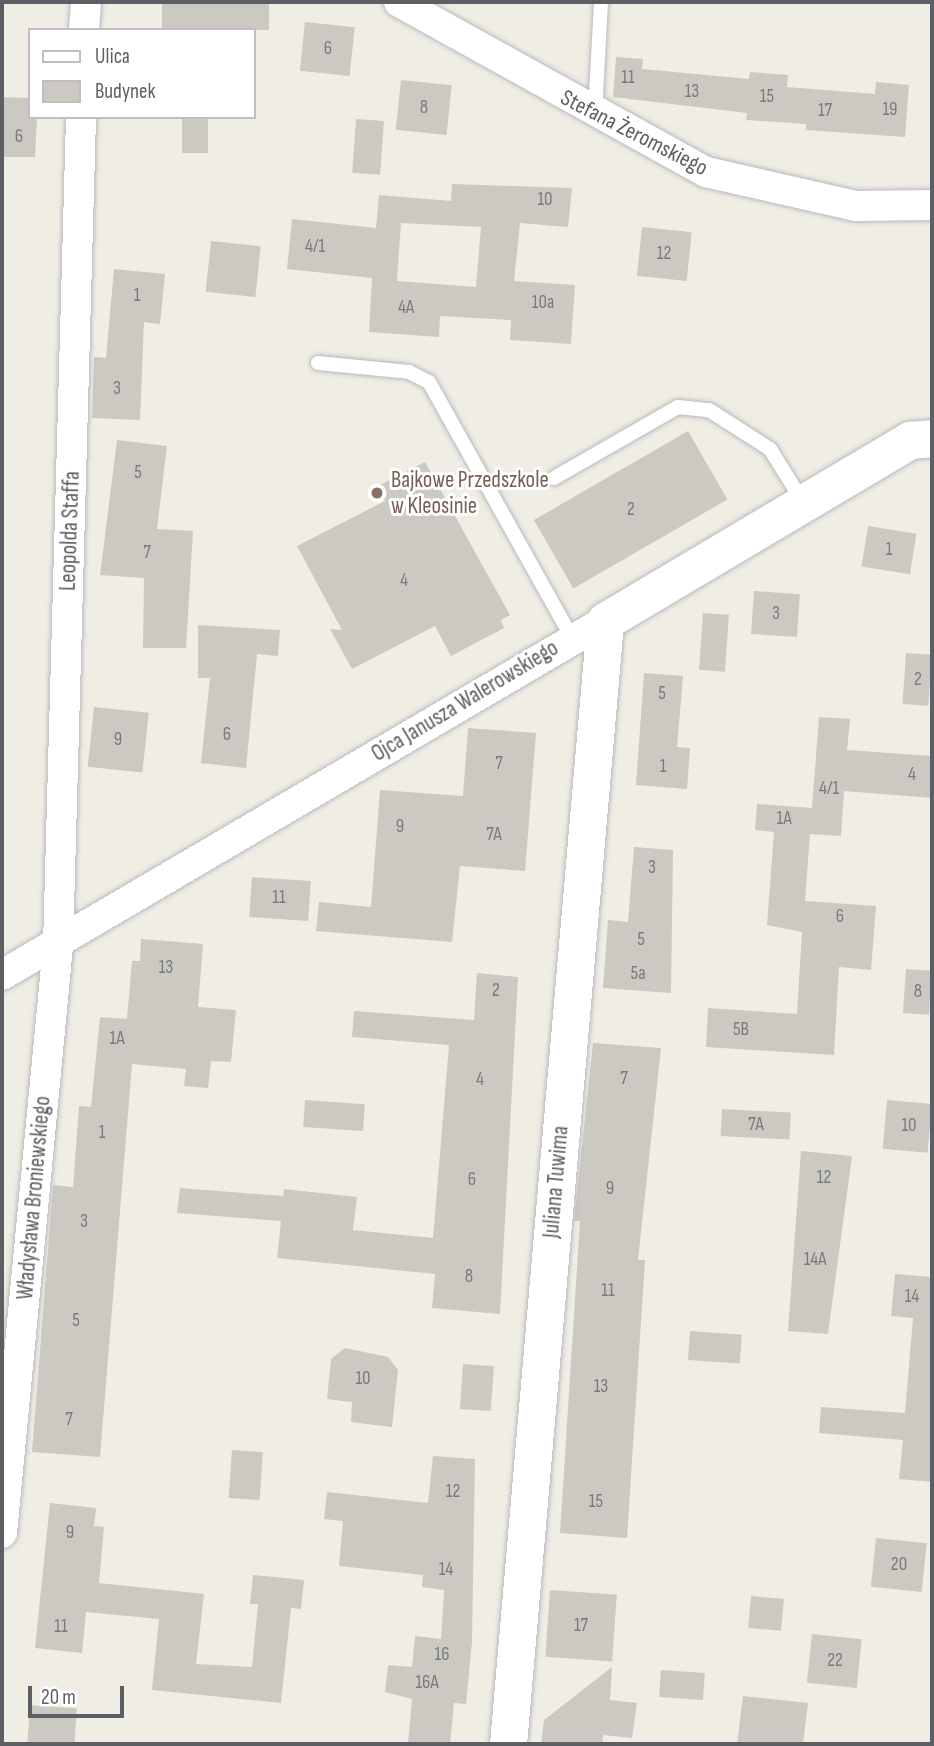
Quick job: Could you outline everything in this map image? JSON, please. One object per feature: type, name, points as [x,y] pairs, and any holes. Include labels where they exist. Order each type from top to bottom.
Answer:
[{"type":"street","points":[[84,28],[86,2]]},
{"type":"street","name":"Stefana Żeromskiego","points":[[399,2],[595,115],[694,166],[754,187],[856,206],[932,205]]},
{"type":"street","name":"Leopolda Staffa","points":[[58,946],[81,119]]},
{"type":"street","name":"Ojca Janusza Walerowskiego","points":[[2,975],[58,946],[572,638],[910,440],[932,438]]},
{"type":"street","name":"Juliana Tuwima","points":[[508,1744],[605,621]]},
{"type":"street","name":"Władysława Broniewskiego","points":[[2,1533],[58,946]]},
{"type":"lane","points":[[595,115],[601,2]]},
{"type":"lane","points":[[318,363],[409,372],[429,382],[572,638]]},
{"type":"lane","points":[[554,478],[678,407],[709,410],[770,449],[804,503]]},
{"type":"building","points":[[162,2],[269,2],[269,30],[162,28]]},
{"type":"building","points":[[305,22],[355,27],[350,76],[300,71]]},
{"type":"building","points":[[616,57],[643,59],[642,69],[749,79],[750,72],[788,75],[787,87],[875,94],[876,82],[909,85],[905,137],[806,130],[806,124],[746,120],[747,113],[613,97]]},
{"type":"building","points":[[401,80],[452,85],[446,135],[396,130]]},
{"type":"building","points":[[2,97],[28,98],[28,119],[37,119],[35,157],[2,157]]},
{"type":"building","points":[[182,119],[208,119],[208,153],[182,153]]},
{"type":"building","points":[[356,119],[384,121],[380,175],[352,173]]},
{"type":"building","points":[[452,184],[572,188],[568,227],[520,223],[514,281],[575,285],[571,344],[510,340],[511,320],[440,316],[439,337],[369,332],[372,278],[287,269],[292,219],[376,228],[379,195],[451,201]],"holes":[[[401,223],[481,227],[476,287],[397,281]]]},
{"type":"building","points":[[642,227],[692,232],[687,281],[637,276]]},
{"type":"building","points":[[211,241],[261,246],[255,297],[206,292]]},
{"type":"building","points":[[114,269],[165,274],[160,324],[144,322],[140,420],[92,418],[94,357],[106,358]]},
{"type":"building","points":[[688,431],[728,499],[573,588],[534,520]]},
{"type":"building","points":[[117,440],[167,446],[157,529],[193,531],[186,648],[143,648],[144,578],[100,575]]},
{"type":"building","points":[[425,462],[510,615],[501,620],[504,628],[451,656],[435,626],[352,669],[330,629],[342,630],[297,546],[385,501],[378,486]]},
{"type":"building","points":[[868,526],[916,534],[910,574],[862,566]]},
{"type":"building","points":[[754,591],[800,594],[797,637],[751,634]]},
{"type":"building","points":[[703,613],[729,615],[725,672],[699,670]]},
{"type":"building","points":[[198,625],[280,630],[278,656],[257,654],[246,768],[201,763],[210,678],[198,678]]},
{"type":"building","points":[[906,653],[932,655],[928,706],[902,704]]},
{"type":"building","points":[[644,673],[683,676],[677,747],[690,748],[687,789],[636,785]]},
{"type":"building","points":[[94,707],[149,713],[142,772],[88,767]]},
{"type":"building","points":[[819,717],[850,719],[847,750],[932,756],[932,798],[844,791],[841,836],[810,834],[805,901],[876,906],[871,970],[839,967],[834,1055],[706,1047],[708,1008],[797,1014],[802,932],[767,925],[774,832],[755,830],[757,804],[812,808]]},
{"type":"building","points":[[468,728],[536,733],[525,871],[460,866],[452,942],[316,931],[319,902],[371,907],[380,790],[463,796]]},
{"type":"building","points":[[634,847],[673,850],[671,993],[603,988],[608,920],[628,922]]},
{"type":"building","points":[[252,877],[311,881],[308,921],[249,917]]},
{"type":"building","points":[[141,939],[203,944],[198,1007],[236,1010],[231,1062],[211,1061],[208,1088],[184,1086],[186,1069],[132,1064],[100,1457],[32,1452],[53,1185],[73,1187],[79,1106],[91,1107],[100,1017],[127,1019],[132,961],[140,961]]},
{"type":"building","points":[[906,969],[932,971],[929,1015],[903,1013]]},
{"type":"building","points":[[477,973],[518,977],[500,1314],[432,1308],[435,1274],[277,1258],[281,1221],[177,1213],[180,1188],[283,1196],[284,1189],[357,1197],[353,1230],[433,1238],[449,1045],[352,1037],[354,1011],[474,1020]]},
{"type":"building","points":[[593,1043],[661,1048],[638,1260],[645,1260],[627,1538],[560,1533],[580,1221],[574,1221]]},
{"type":"building","points":[[305,1100],[365,1104],[363,1131],[303,1127]]},
{"type":"building","points":[[887,1100],[932,1104],[928,1153],[883,1149]]},
{"type":"building","points":[[722,1109],[791,1113],[789,1140],[721,1136]]},
{"type":"building","points":[[801,1151],[852,1156],[828,1334],[788,1331]]},
{"type":"building","points":[[895,1274],[932,1277],[932,1482],[899,1479],[903,1440],[819,1433],[821,1407],[905,1413],[913,1318],[891,1316]]},
{"type":"building","points":[[690,1331],[742,1335],[740,1364],[688,1360]]},
{"type":"building","points":[[345,1348],[388,1357],[398,1370],[392,1427],[351,1422],[352,1402],[327,1399],[331,1359]]},
{"type":"building","points":[[463,1364],[494,1366],[491,1411],[460,1409]]},
{"type":"building","points":[[232,1450],[263,1452],[260,1500],[229,1498]]},
{"type":"building","points":[[433,1456],[475,1459],[472,1642],[466,1704],[454,1703],[450,1744],[408,1744],[412,1699],[385,1692],[388,1665],[412,1667],[415,1636],[441,1639],[444,1590],[422,1587],[423,1575],[339,1566],[343,1521],[324,1519],[327,1492],[428,1503]]},
{"type":"building","points":[[50,1503],[96,1508],[94,1526],[104,1527],[99,1583],[204,1594],[196,1664],[252,1667],[258,1604],[250,1604],[253,1575],[304,1580],[301,1609],[291,1608],[281,1703],[152,1690],[159,1619],[86,1612],[82,1653],[35,1648]]},
{"type":"building","points":[[876,1538],[927,1543],[922,1592],[871,1587]]},
{"type":"building","points":[[550,1590],[617,1595],[612,1662],[545,1657]]},
{"type":"building","points":[[751,1596],[784,1599],[781,1631],[748,1628]]},
{"type":"building","points":[[812,1634],[862,1639],[857,1688],[807,1683]]},
{"type":"building","points":[[612,1667],[610,1700],[637,1703],[632,1738],[603,1735],[602,1744],[541,1744],[544,1720]]},
{"type":"building","points":[[661,1670],[705,1673],[703,1700],[659,1697]]},
{"type":"building","points":[[743,1696],[808,1703],[803,1744],[737,1744]]},
{"type":"building","points":[[30,1705],[77,1708],[74,1744],[27,1744]]},
{"type":"place","name":"Bajkowe Przedszkole w Kleosinie","points":[[377,493]]}]
